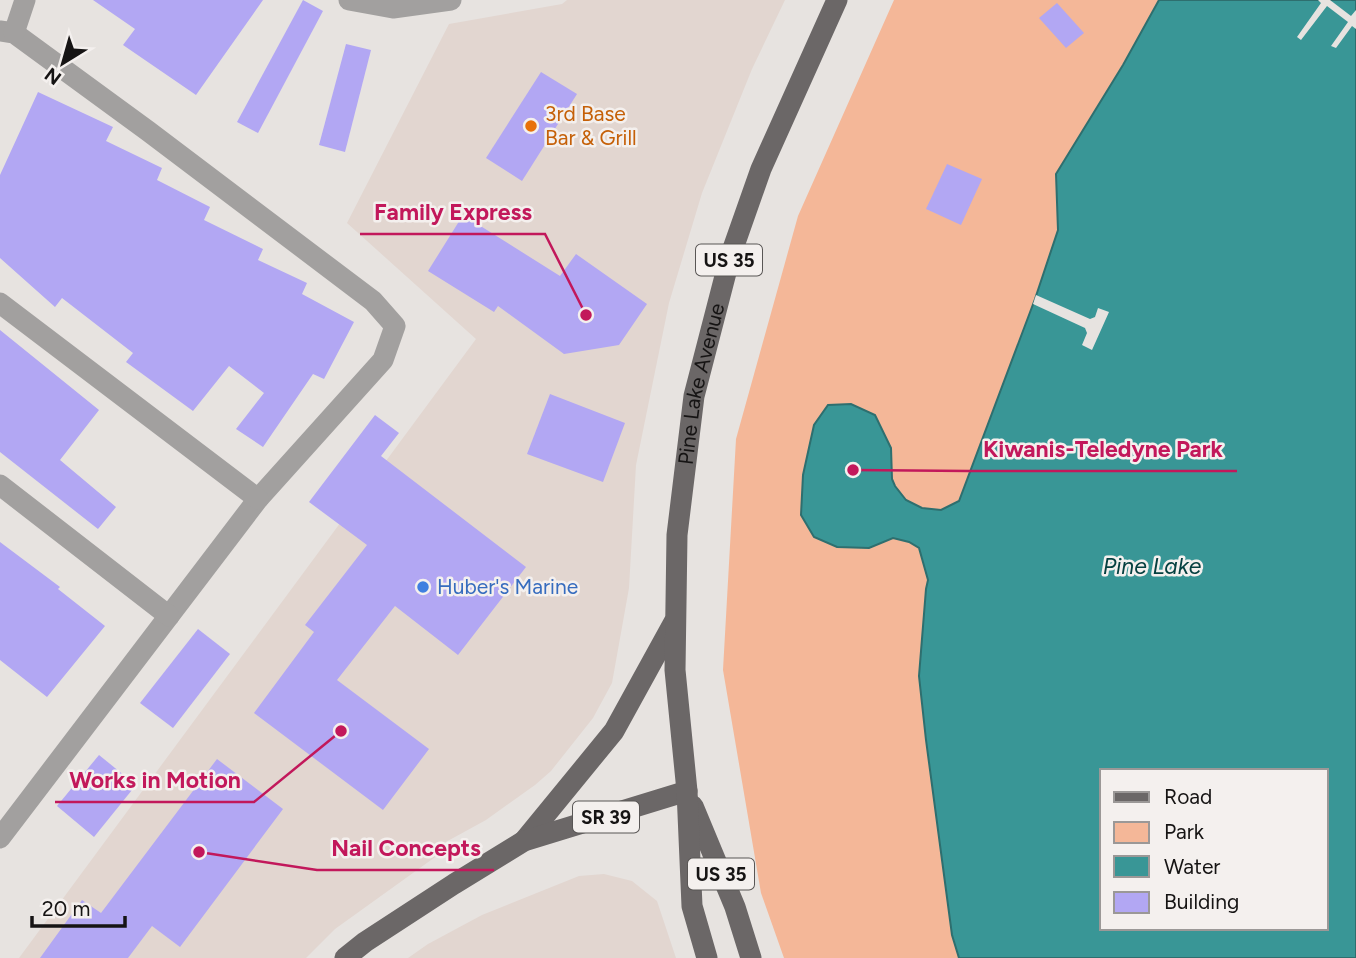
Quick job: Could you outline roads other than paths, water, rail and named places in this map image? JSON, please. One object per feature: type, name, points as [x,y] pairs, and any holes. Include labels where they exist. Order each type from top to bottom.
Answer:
[{"type":"main road","name":"Pine Lake Avenue","points":[[707,958],[692,906],[687,791],[675,670],[677,536],[694,396],[730,257],[761,169],[837,0]]},
{"type":"main road","points":[[524,841],[614,731],[676,619]]},
{"type":"main road","name":"Pine Lake Avenue","points":[[687,791],[735,907],[751,958]]},
{"type":"main road","name":"SR 39","points":[[345,958],[428,901],[524,841],[687,791]]},
{"type":"street","points":[[0,838],[258,499],[383,360],[394,326],[373,301],[148,131],[7,32],[25,0]]},
{"type":"street","points":[[349,0],[393,8],[451,0]]},
{"type":"street","points":[[0,303],[258,499]]},
{"type":"street","points":[[0,485],[169,616]]},
{"type":"water","name":"Pine Lake","points":[[1159,0],[1356,0],[1356,958],[959,958],[952,935],[919,676],[928,580],[919,548],[893,538],[869,548],[837,547],[814,537],[801,515],[803,475],[814,425],[828,405],[851,404],[875,415],[891,448],[892,479],[906,500],[922,508],[941,510],[959,501],[1058,230],[1056,174],[1123,65]]},
{"type":"place","name":"3rd Base Bar & Grill","points":[[531,126]]},
{"type":"place","name":"Family Express","points":[[586,315]]},
{"type":"place","name":"Kiwanis-Teledyne Park","points":[[853,470]]},
{"type":"place","name":"Huber's Marine","points":[[423,587]]},
{"type":"place","name":"Works in Motion","points":[[341,731]]},
{"type":"place","name":"Nail Concepts","points":[[199,852]]}]
